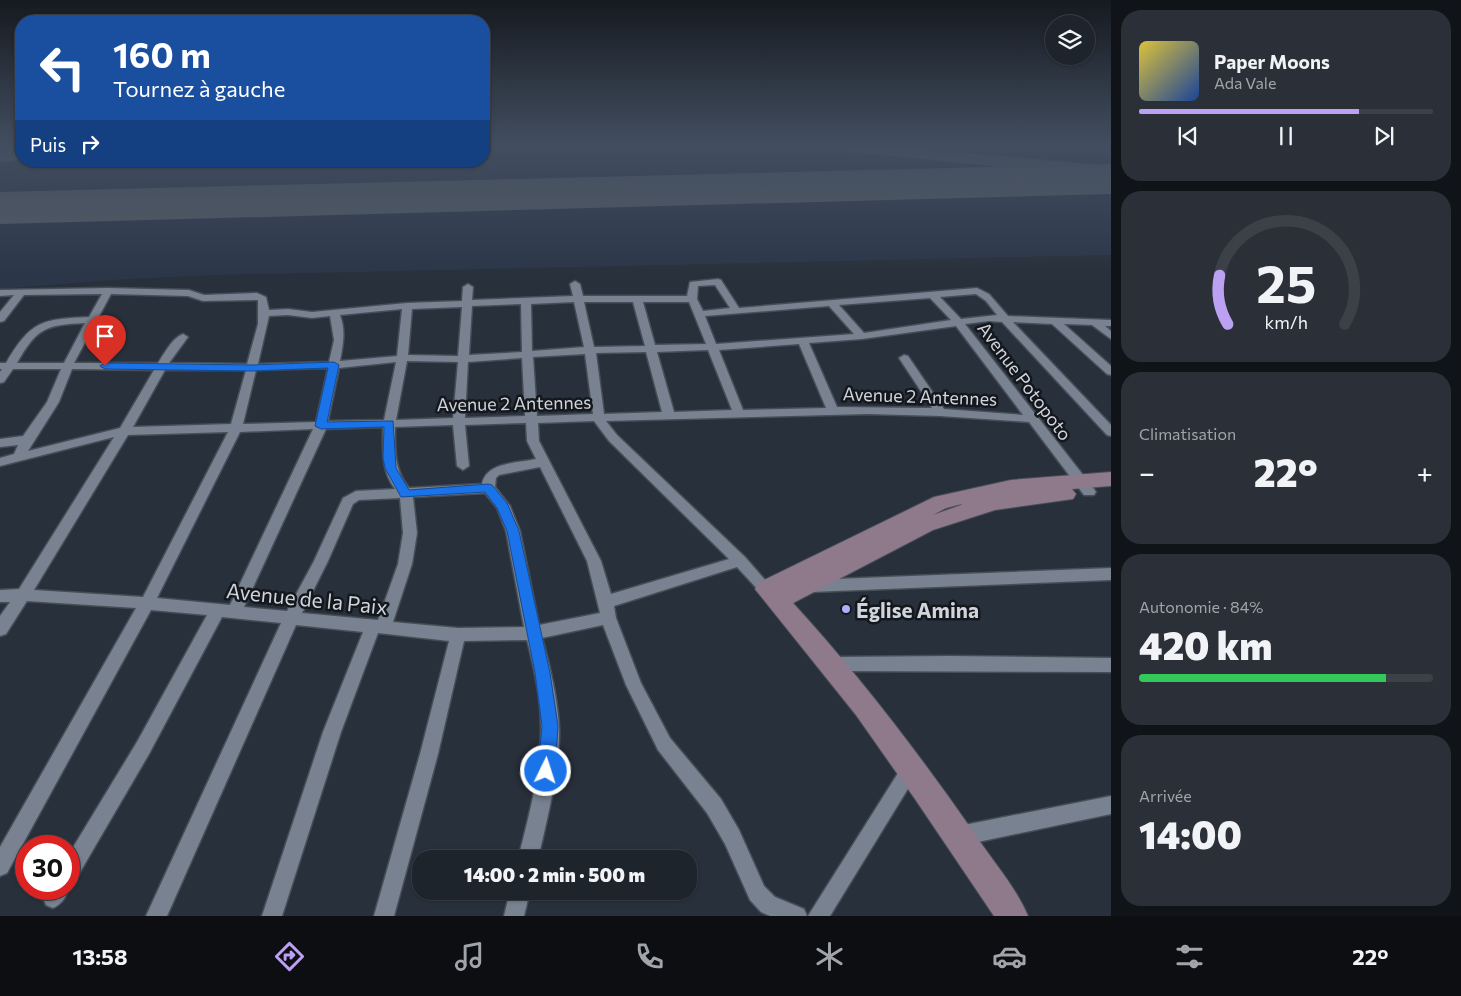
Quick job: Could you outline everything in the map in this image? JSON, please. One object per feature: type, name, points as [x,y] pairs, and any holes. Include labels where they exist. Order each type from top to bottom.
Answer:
[{"type":"main road","points":[[771,595],[949,508],[995,503],[1111,479]]},
{"type":"main road","points":[[1084,486],[1111,491]]},
{"type":"main road","points":[[771,595],[803,586],[926,525],[949,508]]},
{"type":"main road","points":[[771,595],[833,664],[911,768],[1012,916]]},
{"type":"street","points":[[736,310],[718,282],[693,284],[692,299],[739,414]]},
{"type":"street","points":[[575,284],[590,350],[601,424],[613,438],[740,561],[771,595]]},
{"type":"street","points":[[463,466],[459,421],[468,287]]},
{"type":"street","points":[[19,456],[27,440],[53,402],[68,365],[108,291]]},
{"type":"street","points":[[0,293],[108,291],[189,293],[203,298],[257,296],[263,299],[264,313],[236,428],[147,604],[0,866]]},
{"type":"street","points":[[0,319],[21,292]]},
{"type":"street","points":[[699,314],[932,294],[981,292],[1076,392],[1111,432]]},
{"type":"street","name":"Avenue Potopoto","points":[[932,294],[958,322],[1084,486]]},
{"type":"street","points":[[379,308],[380,296]]},
{"type":"street","points":[[636,298],[670,415]]},
{"type":"street","points":[[264,313],[288,312],[312,315],[408,306],[579,299],[692,299]]},
{"type":"street","points":[[526,301],[527,354],[533,441],[588,548],[607,610],[634,685],[664,744],[714,806],[732,838],[757,893],[768,905],[798,916]]},
{"type":"street","points":[[830,302],[862,336]]},
{"type":"street","points":[[272,916],[332,732],[378,627],[406,556],[410,532],[406,494],[390,468],[388,458],[389,424],[402,358],[408,306]]},
{"type":"street","points":[[80,854],[226,611],[321,426],[339,340],[338,324],[334,312]]},
{"type":"street","points":[[5,366],[68,365],[252,368],[334,365],[402,358],[463,359],[590,350],[713,347],[862,336],[958,322],[1004,318],[1111,323]]},
{"type":"street","points":[[0,380],[5,366],[41,327],[51,323],[93,320]]},
{"type":"street","points":[[1055,321],[1111,372]]},
{"type":"street","points":[[1094,322],[1111,336]]},
{"type":"street","points":[[0,629],[24,595],[124,431],[160,367],[183,337]]},
{"type":"street","points":[[803,340],[834,410]]},
{"type":"street","points":[[904,358],[940,412]]},
{"type":"street","name":"Avenue 2 Antennes","points":[[0,462],[124,431],[834,410],[940,412],[1033,419]]},
{"type":"street","points":[[0,443],[27,440]]},
{"type":"street","points":[[488,488],[490,477],[495,472],[543,462]]},
{"type":"street","points":[[156,916],[292,617],[351,498],[488,488]]},
{"type":"street","points":[[488,488],[503,506],[513,531],[533,633],[543,673],[550,726],[546,771],[530,850]]},
{"type":"street","name":"Avenue de la Paix","points":[[0,596],[24,595],[147,604],[458,635],[533,633],[607,610],[740,561]]},
{"type":"street","points":[[803,586],[1111,574]]},
{"type":"street","points":[[0,602],[24,595]]},
{"type":"street","points":[[384,916],[429,754],[458,635]]},
{"type":"street","points":[[833,664],[1111,665]]},
{"type":"street","points":[[818,916],[911,768]]},
{"type":"street","points":[[959,836],[1111,805]]},
{"type":"street","points":[[514,916],[518,900]]},
{"type":"shaded area","points":[[0,190],[1111,190],[1111,255],[215,275],[111,280],[0,289]]},
{"type":"runway","points":[[0,208],[699,190]]},
{"type":"place","name":"Église Amina","points":[[846,609]]},
{"type":"route","points":[[105,366],[252,368],[334,365],[321,426],[389,424],[388,458],[390,468],[397,483],[406,494],[488,488],[503,506],[513,531],[533,633],[543,673],[550,726],[546,771]]}]
